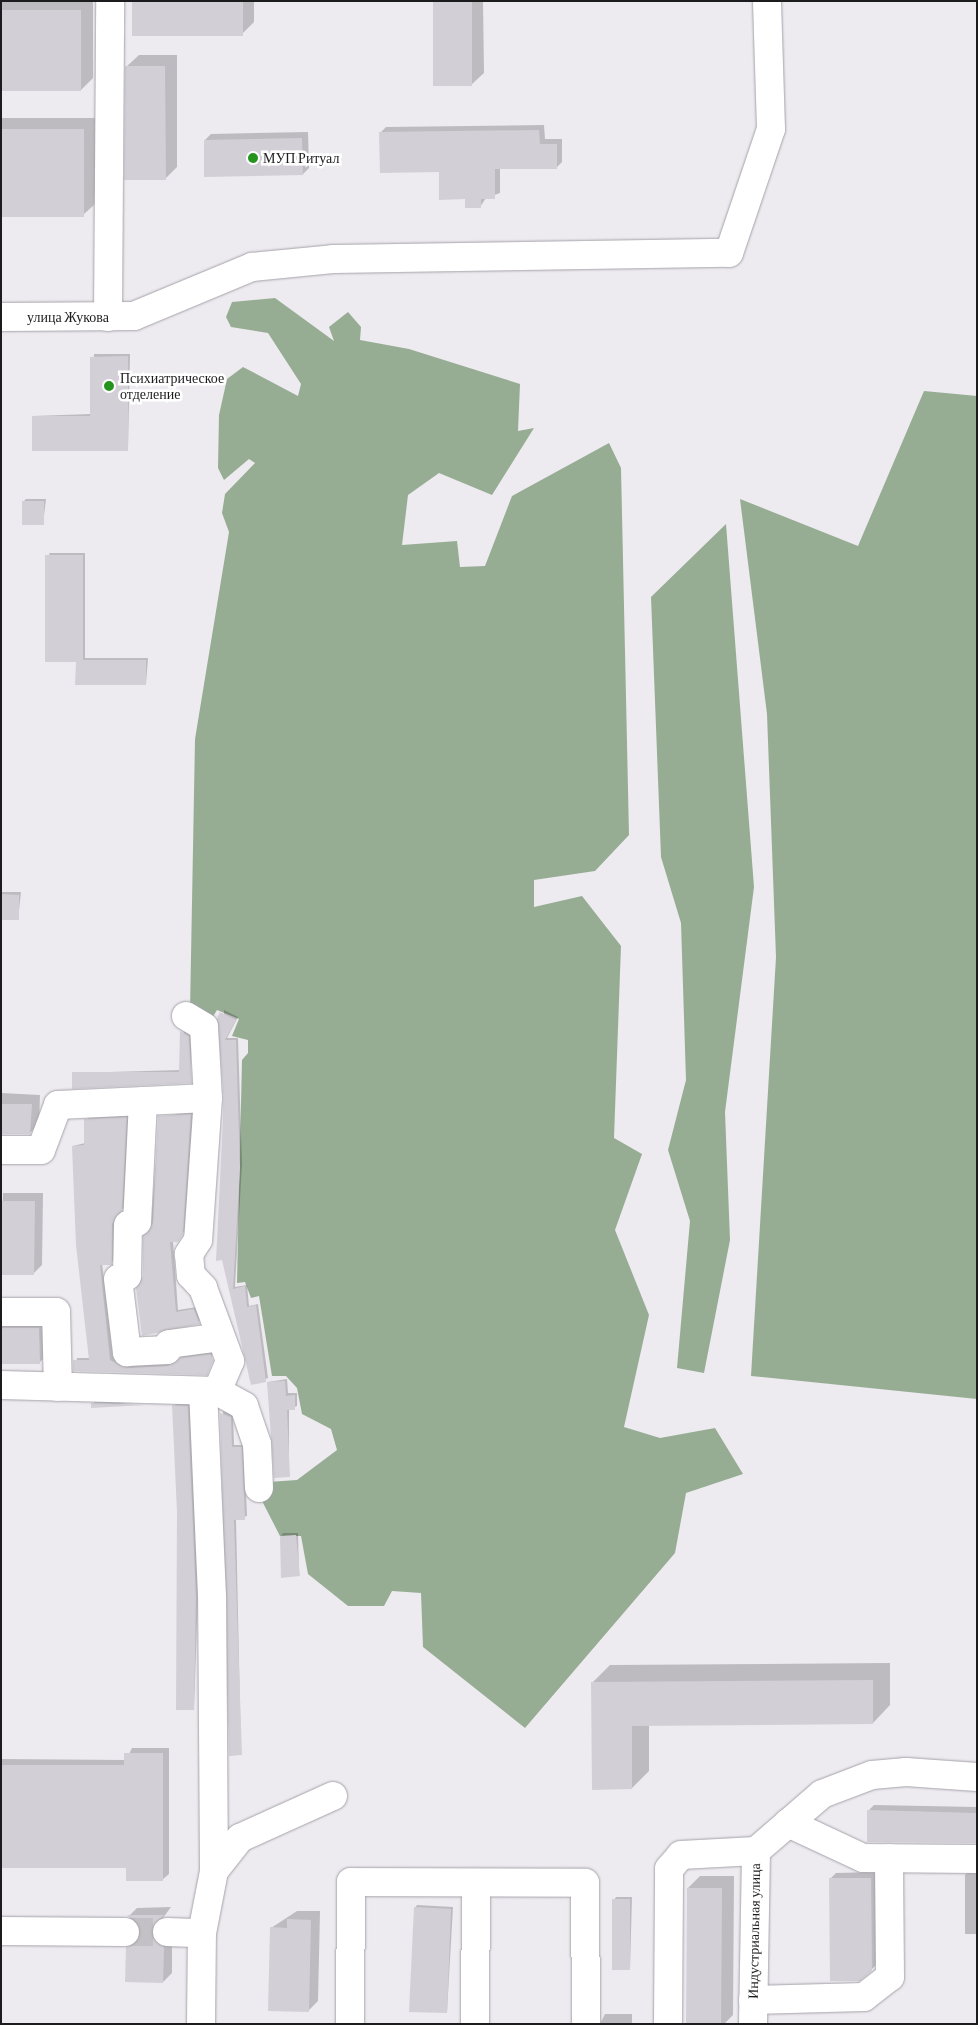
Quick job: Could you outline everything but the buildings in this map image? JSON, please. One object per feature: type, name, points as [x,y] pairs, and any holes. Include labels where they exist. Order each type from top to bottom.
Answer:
[{"type":"street","points":[[110,1],[121,316],[252,267],[333,259],[729,253],[771,129],[767,1]]},
{"type":"street","name":"улица Жукова","points":[[1,317],[121,316]]},
{"type":"street","points":[[186,1016],[204,1027],[208,1098],[198,1240],[189,1254],[191,1274],[204,1288],[230,1361],[210,1391],[214,1871],[202,1932],[201,2024]]},
{"type":"street","points":[[1,1150],[41,1150],[58,1104],[208,1098]]},
{"type":"street","points":[[143,1101],[137,1222],[128,1225],[127,1276],[118,1279],[127,1352],[167,1350],[169,1344],[221,1336]]},
{"type":"street","points":[[1,1312],[56,1312],[58,1387]]},
{"type":"street","points":[[1,1385],[210,1391],[244,1406],[257,1444],[259,1488]]},
{"type":"street","name":"Индустриальная улица","points":[[753,2012],[756,1851],[822,1794],[872,1775],[906,1772],[977,1777]]},
{"type":"street","points":[[214,1871],[240,1838],[333,1796]]},
{"type":"street","points":[[788,1823],[863,1858],[977,1859]]},
{"type":"street","points":[[668,2024],[669,1868],[681,1855],[756,1851]]},
{"type":"street","points":[[753,2012],[864,1997],[890,1976],[889,1858]]},
{"type":"street","points":[[350,2024],[351,1882],[585,1883],[586,2024]]},
{"type":"street","points":[[475,2024],[476,1883]]},
{"type":"street","points":[[1,1931],[125,1932]]},
{"type":"street","points":[[167,1932],[202,1932]]},
{"type":"green space","points":[[275,298],[334,341],[329,327],[348,312],[361,327],[360,340],[409,349],[520,384],[518,431],[534,428],[492,495],[439,473],[408,495],[402,545],[457,541],[460,567],[485,566],[512,496],[609,443],[621,468],[629,835],[595,871],[534,880],[534,907],[582,896],[621,946],[614,1138],[642,1154],[615,1230],[649,1315],[624,1427],[660,1438],[715,1428],[743,1474],[686,1493],[675,1553],[525,1728],[423,1647],[421,1593],[392,1591],[384,1606],[348,1606],[308,1574],[301,1536],[280,1536],[261,1499],[268,1482],[297,1480],[337,1450],[331,1429],[302,1414],[297,1388],[286,1376],[272,1376],[259,1296],[251,1298],[245,1282],[237,1283],[242,1060],[248,1053],[248,1040],[232,1036],[239,1019],[217,1010],[209,1023],[190,1011],[195,739],[229,532],[222,513],[225,494],[255,463],[249,459],[224,480],[218,468],[219,415],[227,379],[243,367],[298,396],[301,384],[268,333],[231,327],[226,317],[232,302]]},
{"type":"green space","points":[[924,391],[977,396],[977,1399],[751,1376],[776,957],[767,714],[740,499],[858,546]]},
{"type":"green space","points":[[726,524],[754,887],[725,1112],[730,1240],[704,1373],[677,1368],[690,1221],[668,1150],[686,1080],[681,923],[661,857],[651,597]]},
{"type":"tunnel","points":[[125,1932],[167,1932]]},
{"type":"place","name":"МУП Ритуал","points":[[253,158]]},
{"type":"place","name":"Психиатрическое отделение","points":[[109,386]]}]
